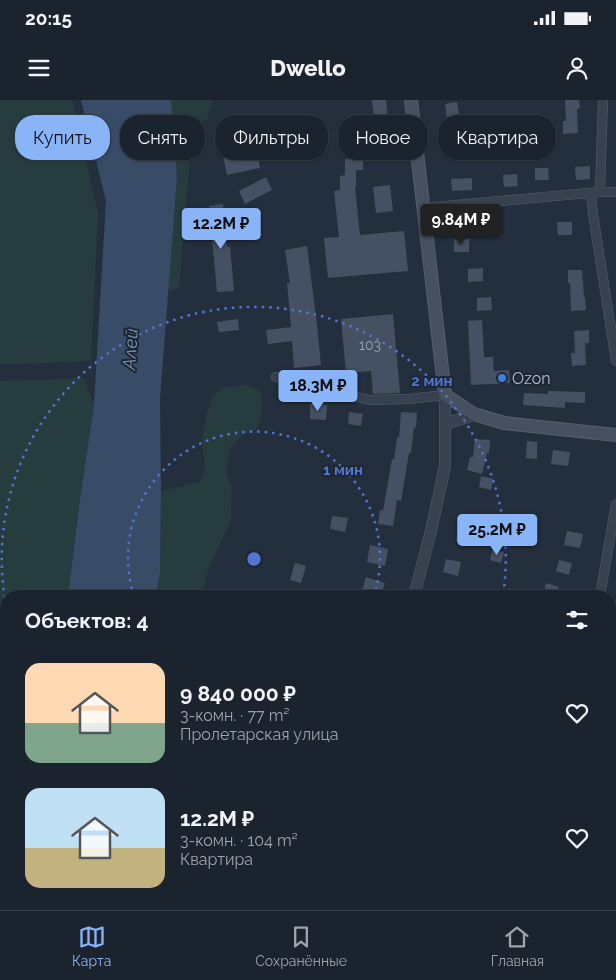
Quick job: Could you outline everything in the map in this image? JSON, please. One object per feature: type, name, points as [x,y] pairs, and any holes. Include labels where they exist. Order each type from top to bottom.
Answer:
[{"type":"main road","points":[[411,100],[445,395],[476,414],[504,423],[616,435]]},
{"type":"street","points":[[603,100],[593,214],[616,361]]},
{"type":"street","points":[[423,208],[596,192],[616,192]]},
{"type":"street","points":[[276,376],[369,400],[409,399],[445,395],[445,466],[416,590]]},
{"type":"street","points":[[445,424],[476,414]]},
{"type":"street","points":[[601,590],[616,504]]},
{"type":"green space","points":[[0,100],[72,100],[75,115],[15,115],[15,160],[86,160],[98,213],[91,361],[0,365]]},
{"type":"green space","points":[[171,100],[213,100],[205,120],[205,115],[172,115]]},
{"type":"green space","points":[[176,160],[190,160],[179,289],[168,290],[177,177]]},
{"type":"green space","points":[[84,378],[94,404],[69,590],[0,590],[0,381]]},
{"type":"green space","points":[[247,385],[260,390],[262,400],[257,429],[243,435],[232,445],[228,459],[226,473],[232,487],[231,520],[209,568],[202,590],[157,590],[160,573],[161,491],[200,482],[205,469],[202,438],[207,412],[213,395],[225,387]]},
{"type":"water","name":"Алей","points":[[81,100],[171,100],[172,115],[120,115],[120,160],[176,160],[177,177],[160,399],[160,573],[157,590],[69,590],[94,404],[106,201],[96,160],[110,160],[110,115],[85,115]]},
{"type":"building","points":[[372,100],[386,100],[388,115],[374,115]]},
{"type":"building","points":[[565,100],[579,100],[580,108],[577,109],[578,133],[563,134],[563,121],[566,121]]},
{"type":"building","points":[[457,102],[459,115],[447,115],[445,104]]},
{"type":"building","points":[[224,160],[259,160],[260,168],[227,175]]},
{"type":"building","points":[[345,160],[363,160],[363,170],[356,170],[355,187],[360,235],[404,231],[408,271],[328,278],[324,238],[339,237],[334,191],[340,190],[340,176],[345,175]]},
{"type":"building","points":[[590,166],[590,179],[576,180],[575,167]]},
{"type":"building","points":[[535,168],[548,168],[549,180],[535,180]]},
{"type":"building","points":[[517,174],[518,186],[504,187],[503,175]]},
{"type":"building","points":[[266,177],[272,190],[245,204],[239,191]]},
{"type":"building","points":[[472,178],[472,190],[452,191],[451,179]]},
{"type":"building","points":[[390,185],[393,211],[376,213],[373,187]]},
{"type":"building","points":[[223,204],[227,247],[230,247],[234,291],[217,292],[209,206]]},
{"type":"building","points":[[557,222],[572,222],[572,235],[558,235]]},
{"type":"building","points":[[454,239],[469,239],[469,252],[454,252]]},
{"type":"building","points":[[307,246],[321,365],[294,368],[292,341],[268,344],[266,330],[291,327],[287,283],[290,283],[285,250]]},
{"type":"building","points":[[483,268],[483,281],[468,282],[468,269]]},
{"type":"building","points":[[568,270],[582,270],[586,310],[571,311]]},
{"type":"building","points":[[491,297],[492,310],[477,311],[477,298]]},
{"type":"building","points":[[393,314],[400,393],[373,394],[371,371],[346,373],[341,319]]},
{"type":"building","points":[[238,319],[239,330],[219,332],[217,322]]},
{"type":"building","points":[[482,320],[484,357],[493,357],[494,371],[509,370],[510,383],[471,385],[468,321]]},
{"type":"building","points":[[589,330],[589,343],[585,343],[586,365],[572,366],[571,353],[575,353],[574,331]]},
{"type":"building","points":[[548,391],[585,392],[585,403],[565,402],[565,408],[523,405],[524,393],[548,394]]},
{"type":"building","points":[[310,404],[327,405],[326,420],[310,419]]},
{"type":"building","points":[[349,412],[363,414],[361,426],[348,424]]},
{"type":"building","points":[[401,412],[417,413],[411,453],[409,453],[401,501],[397,500],[393,526],[378,524],[380,510],[383,511],[397,438],[399,438]]},
{"type":"building","points":[[475,439],[490,440],[489,453],[487,453],[482,474],[467,470],[470,457],[473,457]]},
{"type":"building","points":[[527,441],[537,442],[537,459],[526,458]]},
{"type":"building","points":[[553,450],[570,452],[568,466],[551,464]]},
{"type":"building","points":[[481,476],[493,479],[491,490],[479,487]]},
{"type":"building","points":[[332,516],[348,518],[345,532],[330,529]]},
{"type":"building","points":[[461,519],[474,521],[469,544],[456,541]]},
{"type":"building","points":[[567,531],[583,534],[580,548],[564,545]]},
{"type":"building","points":[[370,545],[388,549],[385,566],[367,562]]},
{"type":"building","points":[[492,550],[504,552],[501,563],[490,560]]},
{"type":"building","points":[[446,559],[461,562],[458,576],[443,572]]},
{"type":"building","points":[[559,560],[572,563],[569,575],[556,571]]},
{"type":"building","points":[[295,563],[306,566],[301,583],[290,580]]},
{"type":"building","points":[[366,577],[385,583],[383,590],[362,590]]},
{"type":"building","points":[[546,583],[559,587],[558,590],[544,590]]},
{"type":"place","name":"Ozon","points":[[502,378]]}]
